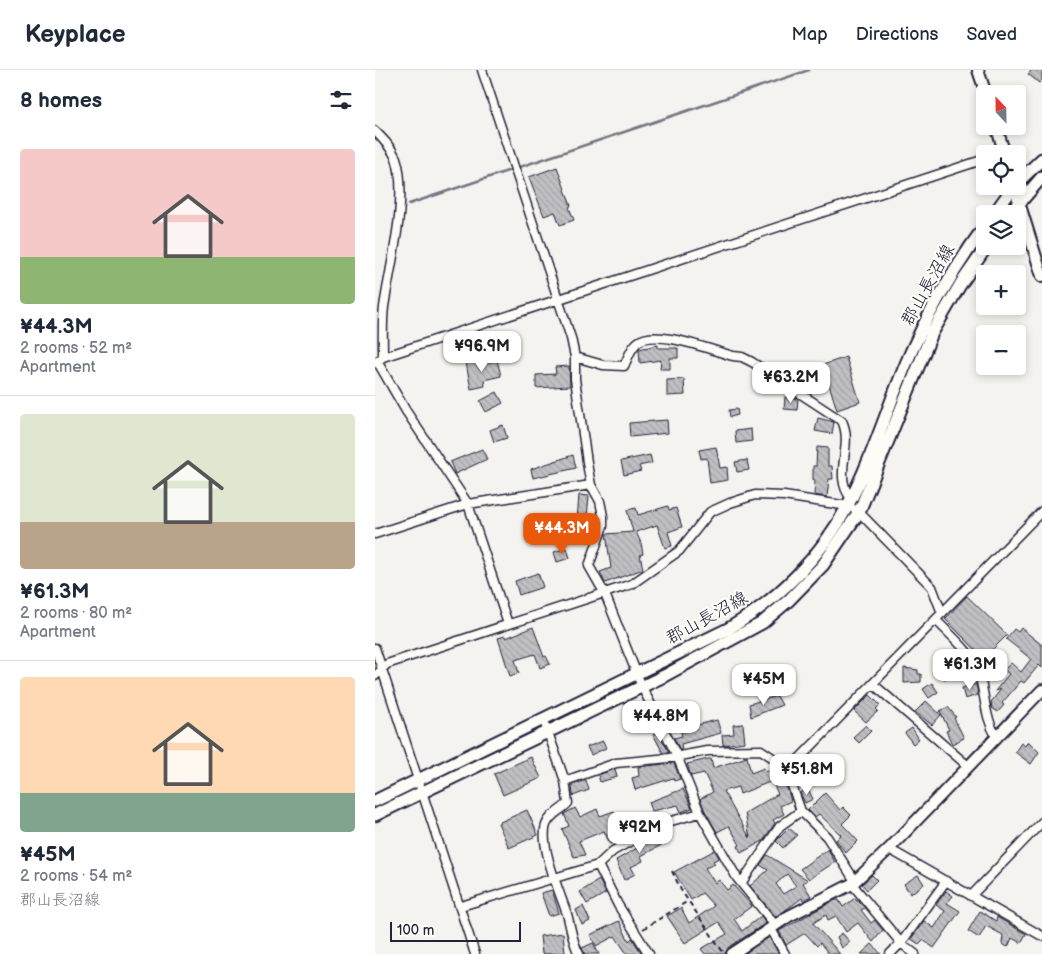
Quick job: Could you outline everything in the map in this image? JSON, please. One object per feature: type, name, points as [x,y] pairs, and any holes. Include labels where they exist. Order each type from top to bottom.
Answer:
[{"type":"main road","points":[[1026,174],[1042,159]]},
{"type":"main road","points":[[1016,205],[1042,177]]},
{"type":"main road","name":"郡山長沼線","points":[[375,801],[729,629],[768,602],[803,569],[824,543],[850,502],[927,318],[959,260],[976,238]]},
{"type":"main road","name":"郡山長沼線","points":[[375,815],[642,687],[761,623],[789,600],[823,565],[859,512],[932,333],[960,285],[981,255]]},
{"type":"street","points":[[482,70],[575,357],[575,379],[591,485],[600,502],[603,516],[603,526],[589,566],[605,594],[642,687],[677,756],[700,813],[734,874],[742,882],[773,928],[785,954]]},
{"type":"street","points":[[978,70],[983,85]]},
{"type":"street","points":[[375,131],[391,148],[397,161],[399,182],[399,212],[384,309],[379,360],[406,411],[468,504],[508,624]]},
{"type":"street","points":[[379,360],[557,298],[976,161]]},
{"type":"street","points":[[1017,195],[1042,276]]},
{"type":"street","points":[[575,357],[603,365],[625,366],[636,343],[642,339],[661,336],[742,357],[842,421],[845,435],[843,479],[850,502],[932,587],[943,613]]},
{"type":"street","points":[[375,534],[468,504],[591,485]]},
{"type":"street","points":[[375,676],[387,664],[632,584],[679,551],[711,512],[730,503],[755,495],[850,502]]},
{"type":"street","points":[[788,770],[1042,511]]},
{"type":"street","points":[[936,620],[975,664],[983,690],[987,720],[996,736]]},
{"type":"street","points":[[375,648],[461,906],[475,954]]},
{"type":"street","points":[[873,684],[968,766]]},
{"type":"street","points":[[732,954],[789,916],[853,882],[889,849],[1042,690]]},
{"type":"street","points":[[543,718],[565,781],[568,804],[554,814],[545,826],[548,849],[555,879],[579,954]]},
{"type":"street","points":[[565,781],[616,763],[716,750],[761,750],[788,770],[801,810],[827,837],[853,882],[901,943],[915,954]]},
{"type":"street","points":[[742,882],[780,826],[801,810]]},
{"type":"street","points":[[461,906],[598,865],[613,851],[664,823],[700,813]]},
{"type":"street","points":[[971,896],[1042,822]]},
{"type":"street","points":[[889,849],[1042,936]]},
{"type":"street","points":[[598,865],[635,934],[649,954]]},
{"type":"street","points":[[890,954],[901,943],[946,881]]},
{"type":"path","points":[[672,871],[724,954]]},
{"type":"path","points":[[635,934],[689,900]]},
{"type":"building","points":[[1032,70],[1042,70],[1042,80],[1039,83],[1028,74]]},
{"type":"building","points":[[557,167],[574,220],[560,225],[555,212],[544,216],[529,177]]},
{"type":"building","points":[[658,345],[658,348],[678,348],[678,358],[670,358],[670,369],[660,369],[661,360],[640,363],[639,349]]},
{"type":"building","points":[[846,357],[860,402],[837,410],[823,365]]},
{"type":"building","points":[[480,360],[481,365],[497,360],[501,376],[484,380],[485,386],[471,389],[466,363]]},
{"type":"building","points":[[569,366],[570,386],[536,388],[536,375],[556,374],[555,367]]},
{"type":"building","points":[[684,379],[685,395],[667,396],[667,380]]},
{"type":"building","points":[[497,392],[503,403],[486,412],[480,401]]},
{"type":"building","points":[[785,397],[798,399],[797,410],[784,409]]},
{"type":"building","points":[[737,409],[738,415],[730,417],[729,410]]},
{"type":"building","points":[[818,418],[834,422],[832,434],[815,431]]},
{"type":"building","points":[[667,420],[668,433],[630,437],[629,423]]},
{"type":"building","points":[[503,425],[507,438],[494,442],[490,430]]},
{"type":"building","points":[[751,429],[752,441],[736,443],[735,431]]},
{"type":"building","points":[[716,447],[720,468],[727,467],[728,480],[710,483],[707,458],[701,459],[699,450]]},
{"type":"building","points":[[817,447],[828,448],[828,466],[832,466],[833,479],[829,479],[827,497],[814,495],[815,480],[813,480],[813,466],[816,466]]},
{"type":"building","points":[[482,449],[487,459],[455,474],[450,462]]},
{"type":"building","points":[[573,455],[576,468],[533,478],[531,469]]},
{"type":"building","points":[[650,455],[652,463],[639,466],[641,471],[624,475],[621,461]]},
{"type":"building","points":[[747,460],[749,470],[737,472],[735,462]]},
{"type":"building","points":[[579,495],[589,496],[587,517],[597,517],[594,534],[576,534]]},
{"type":"building","points":[[668,506],[669,510],[676,508],[682,527],[668,532],[672,546],[665,548],[657,525],[636,532],[641,543],[643,554],[640,555],[643,569],[605,583],[600,572],[611,568],[606,534],[633,532],[627,510],[636,508],[638,515]]},
{"type":"building","points":[[567,548],[570,558],[557,562],[554,552]]},
{"type":"building","points":[[538,573],[543,587],[519,595],[515,581]]},
{"type":"building","points":[[967,596],[1007,635],[984,658],[945,619]]},
{"type":"building","points":[[533,627],[544,657],[546,656],[550,664],[540,668],[535,654],[515,660],[519,673],[510,676],[498,638],[505,636],[506,638]]},
{"type":"building","points":[[1021,628],[1042,645],[1042,668],[1039,665],[1024,683],[1021,681],[1002,703],[1004,705],[998,712],[992,708],[991,702],[1001,689],[995,691],[1009,674],[1004,670],[1011,663],[1021,672],[1031,659],[1006,639],[1014,629],[1018,632]]},
{"type":"building","points":[[961,657],[967,667],[944,679],[939,669]]},
{"type":"building","points":[[904,668],[918,670],[918,674],[921,674],[921,682],[904,683]]},
{"type":"building","points":[[932,683],[938,692],[929,698],[923,689]]},
{"type":"building","points":[[976,684],[978,695],[965,699],[962,688]]},
{"type":"building","points":[[870,695],[880,705],[876,709],[878,711],[866,722],[854,711]]},
{"type":"building","points":[[777,696],[782,705],[751,717],[749,704]]},
{"type":"building","points":[[926,701],[941,715],[932,725],[915,712]]},
{"type":"building","points":[[948,707],[956,717],[954,718],[964,738],[952,744],[946,731],[949,730],[940,711]]},
{"type":"building","points":[[717,720],[721,733],[681,744],[682,749],[680,750],[674,738],[682,736],[681,732],[690,730],[689,727]]},
{"type":"building","points":[[743,724],[745,742],[723,745],[722,735],[734,734],[733,725]]},
{"type":"building","points":[[866,725],[871,731],[859,743],[853,737]]},
{"type":"building","points":[[912,728],[919,739],[913,744],[905,733]]},
{"type":"building","points":[[658,732],[669,752],[663,753],[653,734]]},
{"type":"building","points":[[603,741],[606,748],[591,755],[587,747]]},
{"type":"building","points":[[1028,741],[1039,752],[1031,764],[1015,752],[1021,743],[1025,746]]},
{"type":"building","points":[[531,757],[541,778],[503,795],[494,774]]},
{"type":"building","points":[[747,757],[751,773],[764,768],[766,772],[775,767],[786,784],[791,801],[780,806],[784,814],[773,820],[775,823],[763,841],[741,853],[738,846],[740,845],[729,826],[717,832],[705,811],[700,799],[713,792],[704,773],[691,776],[687,764],[711,759],[713,768]],"holes":[[[772,781],[778,794],[745,813],[750,838],[723,791],[738,787],[740,794]]]},
{"type":"building","points":[[674,763],[680,779],[674,781],[673,778],[635,790],[632,778],[639,776],[638,767]]},
{"type":"building","points":[[615,769],[617,777],[600,782],[598,775]]},
{"type":"building","points":[[586,780],[589,790],[573,796],[572,785]]},
{"type":"building","points":[[683,789],[692,808],[681,812],[678,805],[652,811],[649,802]]},
{"type":"building","points":[[808,789],[813,799],[805,803],[800,793]]},
{"type":"building","points":[[825,793],[840,810],[843,807],[851,815],[842,824],[858,841],[846,853],[836,840],[841,835],[819,814],[815,817],[808,810]]},
{"type":"building","points":[[575,808],[580,817],[597,809],[600,816],[614,811],[625,833],[617,837],[619,840],[610,844],[604,831],[579,841],[585,855],[574,857],[562,829],[569,826],[564,814]]},
{"type":"building","points":[[527,810],[538,835],[509,848],[498,823]]},
{"type":"building","points":[[789,828],[797,835],[783,848],[776,841]]},
{"type":"building","points":[[663,830],[669,841],[641,856],[643,861],[631,867],[635,874],[624,880],[616,860],[637,848],[636,845]]},
{"type":"building","points":[[828,849],[835,862],[809,879],[800,869]]},
{"type":"building","points":[[715,850],[719,858],[713,861],[715,864],[705,868],[715,883],[719,880],[727,890],[733,885],[752,906],[734,919],[742,931],[761,916],[766,923],[728,948],[725,954],[705,954],[701,949],[727,934],[719,922],[685,943],[667,916],[681,908],[689,923],[714,906],[702,893],[691,900],[674,872]]},
{"type":"building","points":[[767,855],[808,880],[803,883],[811,896],[803,900],[802,898],[776,917],[750,886],[768,870],[760,865]],"holes":[[[787,874],[796,886],[783,894],[776,884]]]},
{"type":"building","points":[[872,875],[877,880],[867,890],[862,884]]},
{"type":"building","points":[[918,875],[924,884],[910,894],[904,884]]},
{"type":"building","points":[[599,880],[606,893],[587,904],[580,892]]},
{"type":"building","points":[[552,890],[559,913],[549,916],[541,893]]},
{"type":"building","points":[[946,891],[953,896],[947,903],[960,911],[934,948],[923,940],[919,944],[911,939],[924,921],[934,928],[945,911],[936,905]]},
{"type":"building","points":[[855,898],[865,908],[861,910],[871,923],[875,920],[883,930],[873,942],[858,923],[846,932],[836,916],[828,920],[826,915],[813,923],[840,954],[829,954],[820,943],[817,946],[805,933],[786,945],[779,931],[835,900],[839,900],[843,907]]},
{"type":"building","points":[[583,906],[590,921],[582,925],[576,910]]},
{"type":"building","points":[[980,911],[996,921],[997,917],[1026,934],[1021,943],[1012,938],[1008,947],[1002,944],[1003,935],[986,926],[979,938],[968,931]]},
{"type":"building","points":[[619,921],[629,941],[632,938],[642,954],[627,954],[615,936],[596,946],[590,935]]},
{"type":"building","points":[[563,933],[565,953],[542,954],[540,936]]},
{"type":"building","points":[[842,933],[850,942],[842,948],[837,937]]},
{"type":"building","points":[[769,937],[779,954],[744,954]]},
{"type":"building","points":[[593,943],[599,954],[585,954],[582,948]]},
{"type":"building","points":[[872,944],[881,954],[861,954]]},
{"type":"waterway","points":[[409,204],[809,70]]}]
